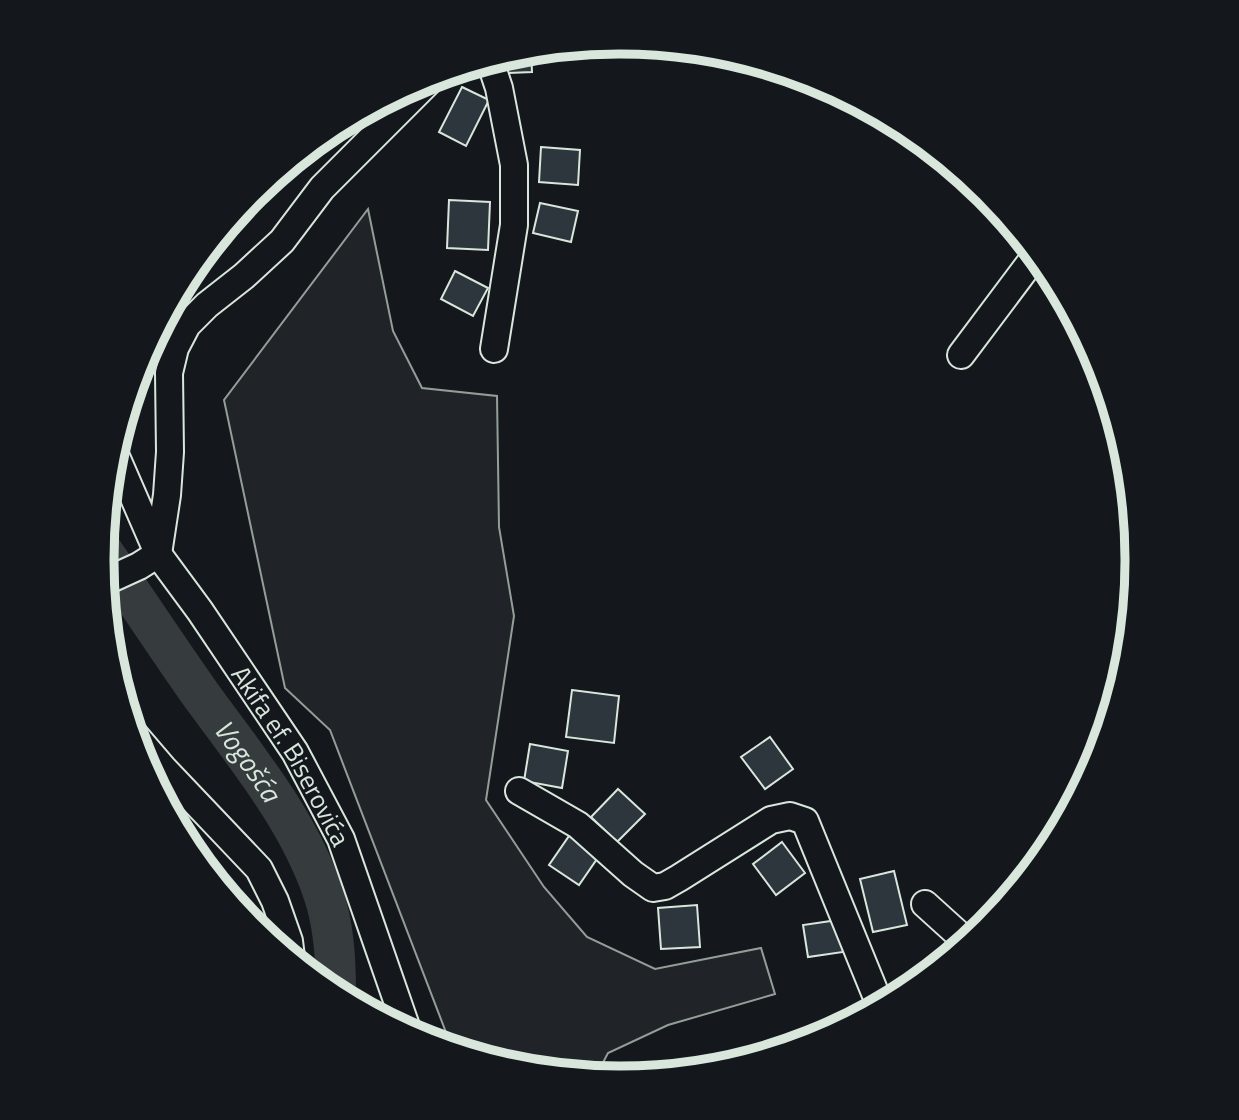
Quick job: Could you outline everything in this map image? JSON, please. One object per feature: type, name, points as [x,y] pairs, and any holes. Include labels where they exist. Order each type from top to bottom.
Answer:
[{"type":"street","points":[[493,70],[514,165],[514,225],[494,349]]},
{"type":"street","points":[[115,577],[149,560],[167,495],[170,452],[169,373],[174,348],[187,325],[282,241],[322,188],[410,100]]},
{"type":"street","points":[[961,355],[1029,264]]},
{"type":"street","name":"Akifa ef. Biserovića","points":[[121,474],[149,560],[200,611],[295,752],[341,839],[403,1017]]},
{"type":"street","points":[[164,780],[258,869],[275,901],[289,943]]},
{"type":"street","points":[[519,791],[578,825],[633,874],[653,888],[665,886],[679,878],[771,820],[790,816],[805,821],[876,995]]},
{"type":"street","points":[[925,904],[959,935]]},
{"type":"shaded area","points":[[368,209],[393,331],[422,388],[497,396],[499,527],[514,616],[486,800],[544,887],[587,937],[655,969],[761,948],[775,994],[668,1025],[608,1053],[602,1065],[521,1056],[447,1035],[330,730],[285,688],[224,400]]},
{"type":"building","points":[[532,62],[532,72],[506,73],[506,67]]},
{"type":"building","points":[[462,87],[489,100],[466,146],[439,132]]},
{"type":"building","points":[[541,147],[580,150],[578,185],[539,182]]},
{"type":"building","points":[[449,200],[490,202],[488,250],[447,248]]},
{"type":"building","points":[[540,203],[578,211],[571,242],[533,233]]},
{"type":"building","points":[[455,271],[488,288],[473,316],[441,299]]},
{"type":"building","points":[[572,690],[619,696],[614,743],[566,737]]},
{"type":"building","points":[[770,737],[793,769],[765,789],[741,757]]},
{"type":"building","points":[[530,744],[568,751],[562,788],[524,781]]},
{"type":"building","points":[[618,789],[645,814],[617,842],[591,817]]},
{"type":"building","points":[[569,836],[599,856],[579,885],[549,865]]},
{"type":"building","points":[[782,842],[805,873],[776,895],[753,864]]},
{"type":"building","points":[[894,871],[907,925],[873,932],[860,879]]},
{"type":"building","points":[[697,905],[700,947],[661,949],[658,908]]},
{"type":"building","points":[[838,920],[843,952],[808,957],[803,925]]},
{"type":"waterway","name":"Vogošća","points":[[114,568],[188,677],[253,765],[300,840],[323,893],[330,917],[336,978]]}]
